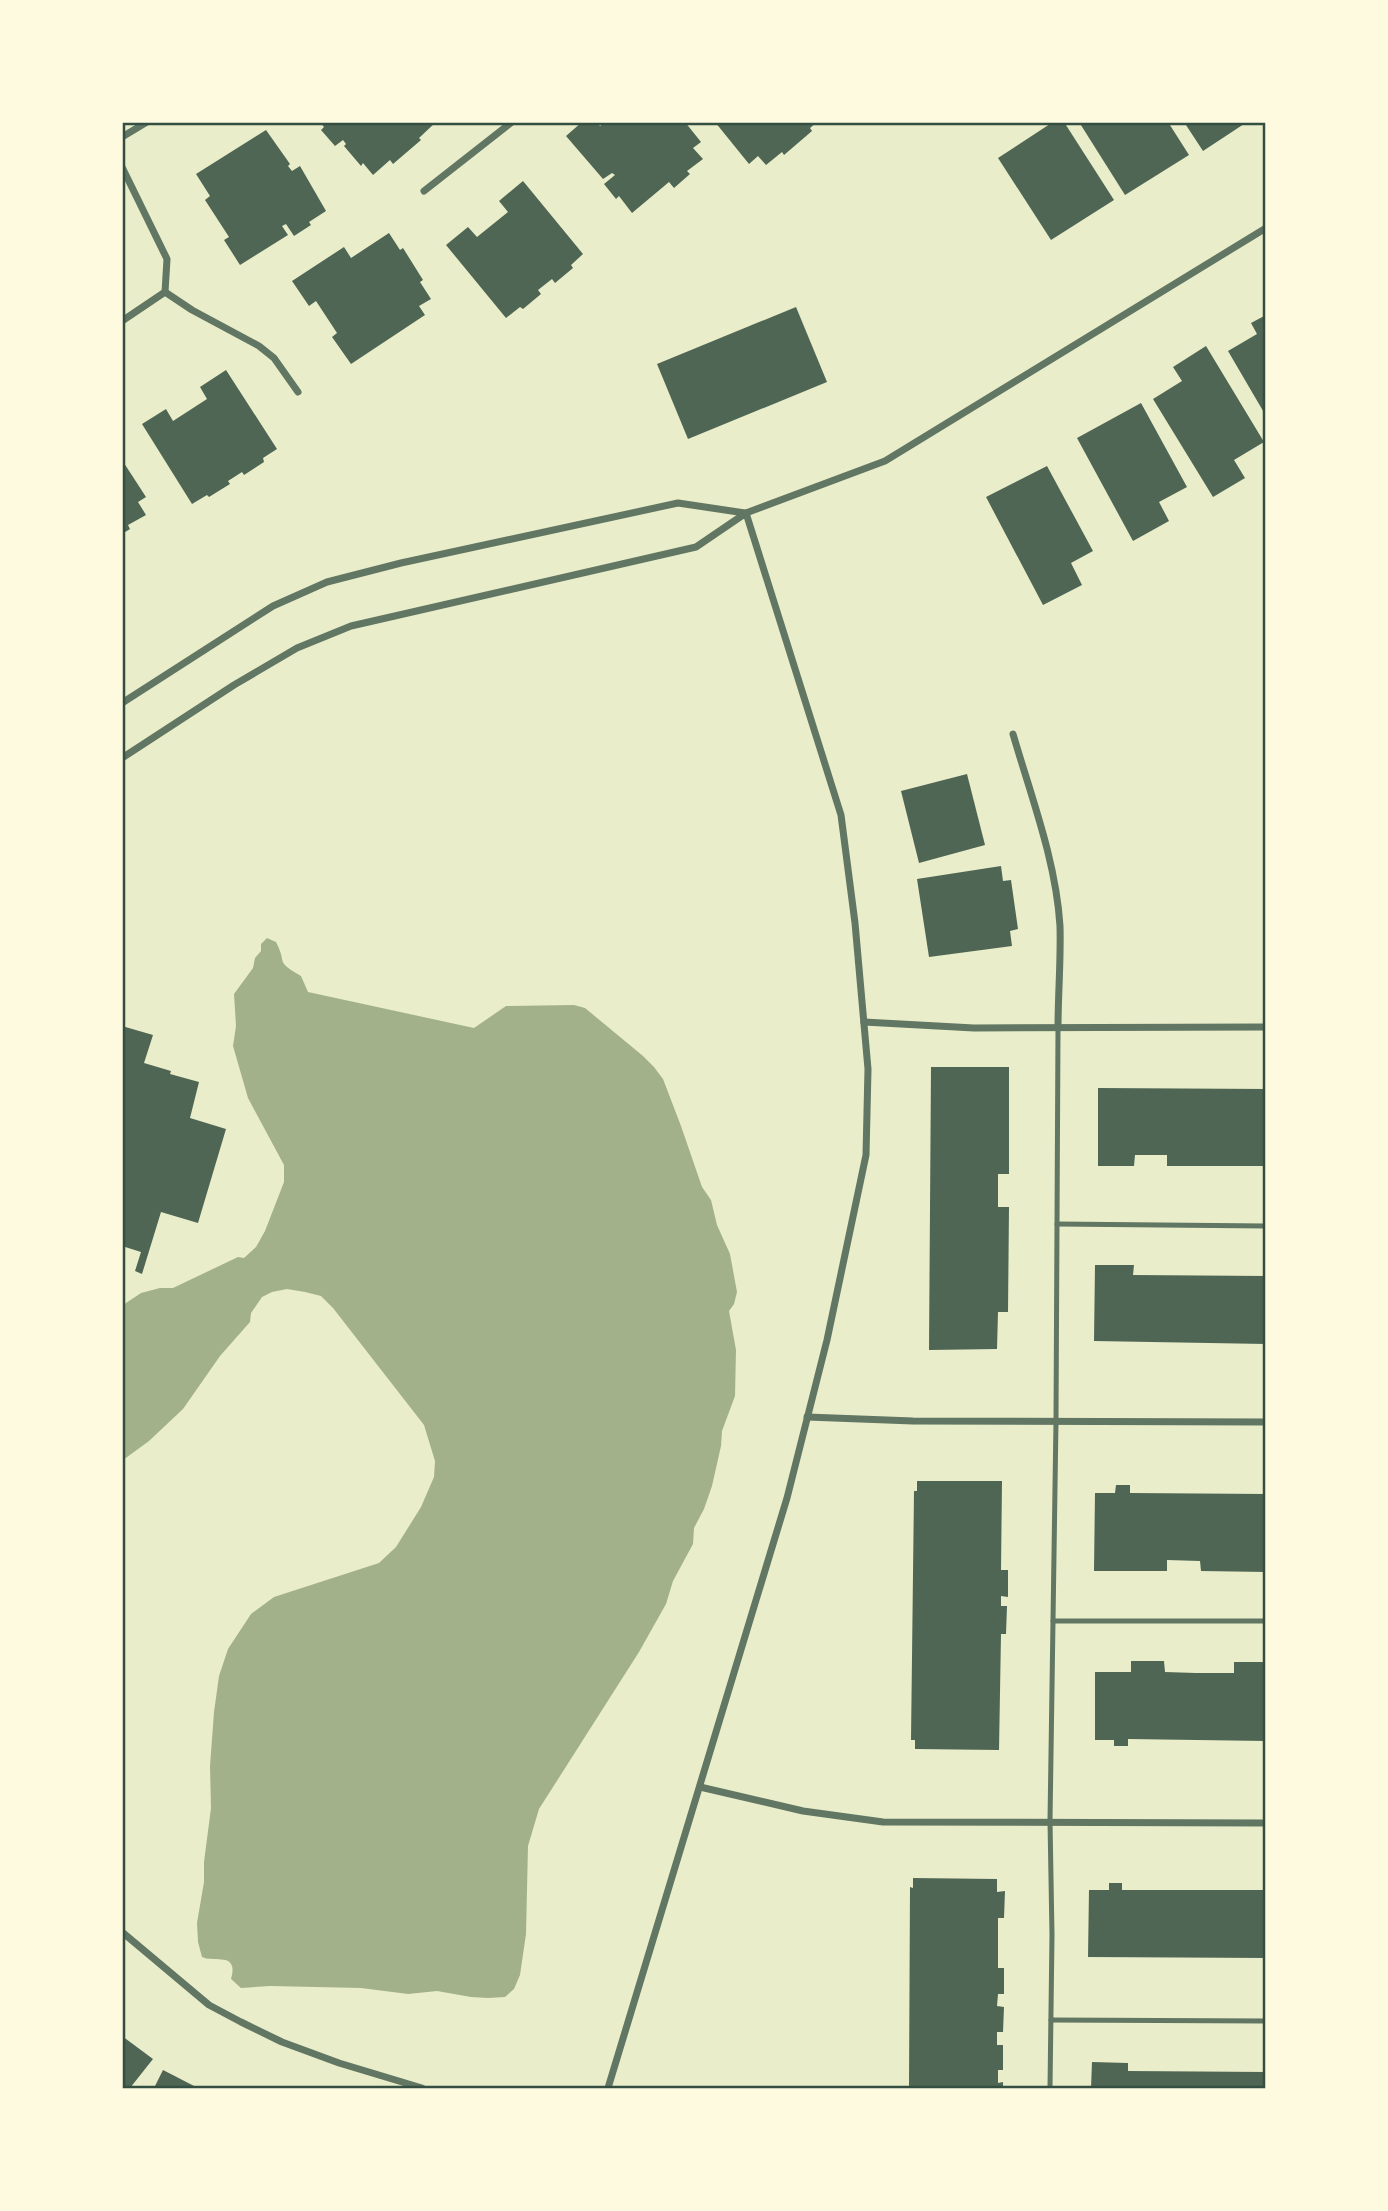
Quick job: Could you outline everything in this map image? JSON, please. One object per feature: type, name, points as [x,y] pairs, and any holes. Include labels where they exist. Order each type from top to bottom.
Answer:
[{"type":"street","points":[[122,136],[146,122]]},
{"type":"street","points":[[424,191],[512,122]]},
{"type":"street","points":[[122,167],[167,259],[165,292]]},
{"type":"street","points":[[122,758],[234,685],[297,649],[351,626],[696,547],[746,513],[885,461],[1265,228]]},
{"type":"street","points":[[122,321],[165,292]]},
{"type":"street","points":[[165,292],[192,310],[259,346],[274,358],[298,391]]},
{"type":"street","points":[[122,703],[273,606],[327,582],[401,563],[678,503],[746,513]]},
{"type":"street","points":[[608,2088],[787,1498],[827,1340],[866,1155],[868,1069],[855,923],[841,815],[746,513]]},
{"type":"street","points":[[1013,734],[1046,847],[1060,926],[1058,1028]]},
{"type":"street","points":[[864,1022],[974,1028],[1265,1027]]},
{"type":"street","points":[[807,1417],[913,1421],[1265,1422]]},
{"type":"street","points":[[700,1787],[803,1811],[883,1822],[1265,1823]]},
{"type":"street","points":[[122,1932],[209,2005],[241,2022],[305,2050],[422,2088]]},
{"type":"lane","points":[[1050,2088],[1058,1028]]},
{"type":"lane","points":[[1057,1224],[1265,1226]]},
{"type":"lane","points":[[1052,1621],[1265,1621]]},
{"type":"lane","points":[[1051,2020],[1265,2021]]},
{"type":"shaded area","points":[[267,938],[276,942],[284,964],[301,976],[308,992],[474,1028],[506,1006],[574,1005],[585,1008],[643,1056],[663,1079],[702,1187],[711,1200],[717,1225],[730,1254],[737,1292],[729,1311],[736,1350],[735,1396],[722,1431],[712,1486],[694,1528],[693,1544],[673,1581],[666,1604],[639,1652],[539,1809],[528,1846],[526,1934],[520,1975],[514,1989],[505,1997],[471,1997],[437,1991],[408,1994],[361,1988],[241,1988],[231,1979],[233,1970],[229,1961],[202,1957],[198,1942],[197,1923],[211,1808],[210,1766],[214,1712],[219,1676],[228,1649],[251,1614],[274,1597],[379,1563],[396,1547],[421,1507],[434,1477],[435,1461],[424,1425],[333,1308],[321,1296],[287,1289],[262,1297],[251,1313],[250,1322],[220,1356],[183,1409],[149,1441],[123,1460],[123,1305],[141,1293],[173,1288],[238,1257],[244,1258],[256,1247],[265,1231],[284,1182],[284,1165],[248,1098],[233,1046],[236,1026],[234,994],[253,968],[255,958],[261,951],[261,944]]},
{"type":"building","points":[[320,122],[436,122],[419,138],[421,140],[393,164],[390,160],[373,175],[363,163],[361,166],[344,146],[346,144],[343,140],[335,146],[321,130],[324,127]]},
{"type":"building","points":[[582,122],[597,122],[600,126],[605,122],[685,122],[701,142],[693,148],[703,159],[687,171],[690,174],[674,188],[669,182],[632,213],[619,196],[616,199],[604,184],[615,175],[612,173],[603,179],[566,136]]},
{"type":"building","points":[[715,122],[817,122],[810,128],[812,131],[784,155],[782,152],[766,165],[758,156],[749,164]]},
{"type":"building","points":[[1053,122],[1064,122],[1114,200],[1051,240],[998,158]]},
{"type":"building","points":[[1079,122],[1168,122],[1189,155],[1125,195]]},
{"type":"building","points":[[1184,122],[1247,122],[1203,151]]},
{"type":"building","points":[[266,130],[292,171],[300,166],[326,211],[294,236],[286,224],[282,226],[288,235],[240,265],[224,240],[229,237],[205,200],[210,196],[196,174]]},
{"type":"building","points":[[523,181],[583,254],[571,265],[573,268],[555,283],[552,279],[538,290],[541,294],[523,309],[520,307],[506,318],[446,245],[468,227],[477,237],[508,212],[499,201]]},
{"type":"building","points":[[389,233],[400,250],[403,248],[423,280],[420,282],[431,299],[419,306],[425,315],[351,364],[332,337],[337,333],[316,301],[309,306],[292,281],[344,247],[351,258]]},
{"type":"building","points":[[796,307],[827,382],[688,439],[657,364]]},
{"type":"building","points":[[1266,315],[1266,416],[1228,351],[1257,334],[1251,323]]},
{"type":"building","points":[[1206,346],[1264,442],[1234,460],[1245,478],[1213,497],[1153,399],[1182,381],[1173,367]]},
{"type":"building","points":[[226,370],[277,449],[263,458],[264,462],[244,475],[242,472],[228,481],[230,484],[192,504],[142,424],[166,409],[173,421],[207,399],[200,387]]},
{"type":"building","points":[[1141,403],[1187,487],[1159,502],[1169,521],[1133,541],[1077,438]]},
{"type":"building","points":[[122,460],[146,497],[138,502],[146,515],[128,525],[130,529],[122,534]]},
{"type":"building","points":[[1047,466],[1093,551],[1071,563],[1082,585],[1043,605],[986,497]]},
{"type":"building","points":[[967,774],[985,845],[919,863],[901,791]]},
{"type":"building","points":[[1001,866],[1003,881],[1011,880],[1018,929],[1010,931],[1012,946],[929,957],[917,879]]},
{"type":"building","points":[[122,1026],[153,1035],[144,1063],[199,1082],[190,1118],[226,1129],[198,1223],[161,1212],[142,1274],[135,1271],[141,1252],[122,1246]]},
{"type":"building","points":[[931,1067],[1009,1067],[1009,1174],[998,1174],[998,1207],[1009,1207],[1008,1312],[998,1312],[997,1349],[929,1350]]},
{"type":"building","points":[[1098,1088],[1266,1089],[1266,1166],[1167,1166],[1167,1155],[1135,1155],[1134,1166],[1098,1166]]},
{"type":"building","points":[[1095,1265],[1134,1265],[1133,1275],[1266,1276],[1266,1344],[1094,1341]]},
{"type":"building","points":[[917,1481],[1002,1481],[1001,1570],[1008,1570],[1008,1597],[1001,1596],[1001,1606],[1007,1606],[1006,1634],[1001,1634],[999,1750],[915,1749],[915,1740],[911,1740],[914,1491],[917,1491]]},
{"type":"building","points":[[1116,1485],[1130,1485],[1130,1493],[1266,1494],[1266,1572],[1201,1571],[1200,1561],[1167,1560],[1167,1571],[1094,1571],[1095,1493],[1115,1493]]},
{"type":"building","points":[[1131,1661],[1164,1661],[1165,1672],[1196,1673],[1234,1673],[1234,1662],[1266,1662],[1266,1741],[1128,1739],[1128,1746],[1114,1746],[1114,1740],[1095,1740],[1095,1672],[1131,1672]]},
{"type":"building","points":[[913,1878],[997,1879],[997,1892],[1005,1891],[1004,1918],[998,1918],[998,1968],[1004,1968],[1004,1994],[998,1994],[997,2006],[1004,2007],[1003,2032],[997,2032],[997,2045],[1003,2045],[1003,2070],[998,2070],[998,2083],[1003,2082],[1003,2088],[909,2088],[910,1887],[913,1888]]},
{"type":"building","points":[[1109,1883],[1122,1883],[1122,1890],[1266,1890],[1266,1958],[1088,1957],[1089,1890],[1109,1890]]},
{"type":"building","points":[[122,2036],[153,2059],[130,2088],[122,2088]]},
{"type":"building","points":[[1092,2062],[1128,2063],[1128,2071],[1266,2072],[1266,2088],[1091,2088]]},
{"type":"building","points":[[163,2070],[198,2088],[154,2088]]}]
